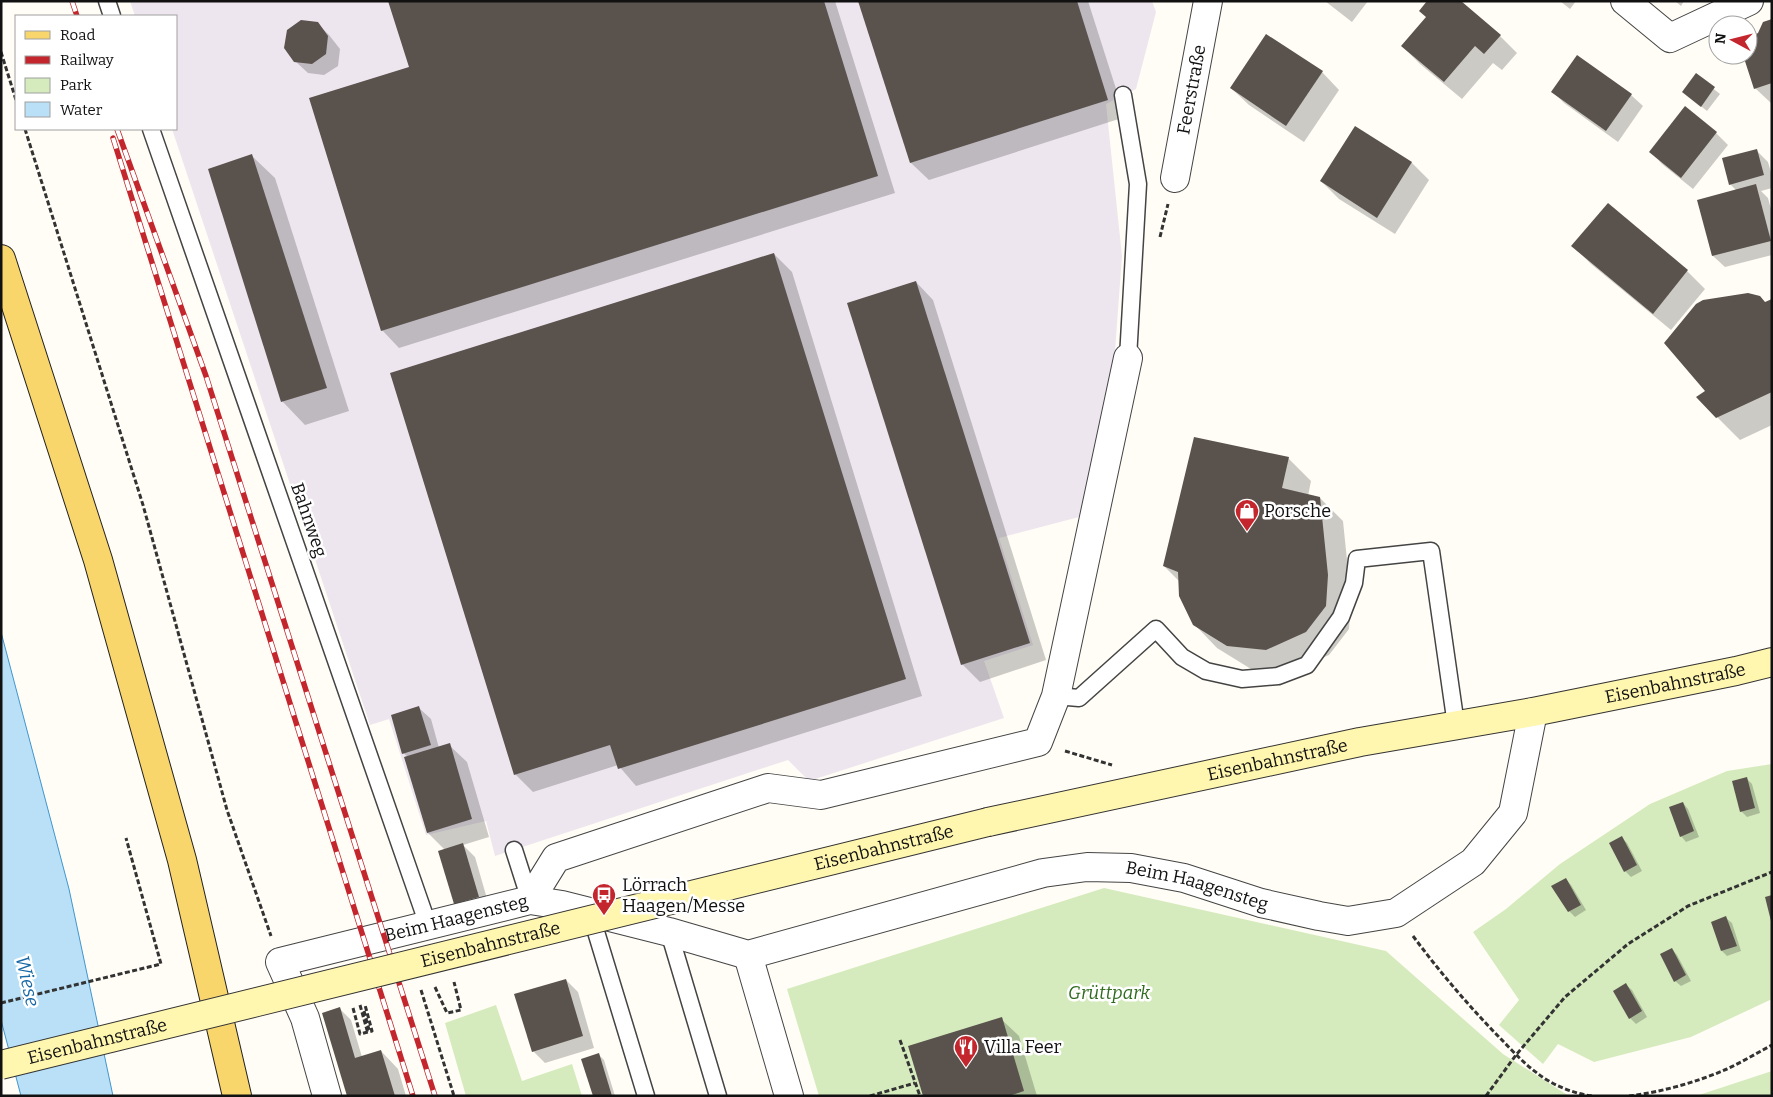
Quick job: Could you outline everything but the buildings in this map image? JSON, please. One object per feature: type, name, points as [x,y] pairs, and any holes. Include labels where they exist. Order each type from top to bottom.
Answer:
[{"type":"main road","points":[[1,259],[100,570],[182,860],[237,1096]]},
{"type":"street","name":"Feerstraße","points":[[1175,178],[1208,1]]},
{"type":"street","points":[[1625,1],[1670,38],[1749,1]]},
{"type":"street","points":[[530,900],[556,858],[768,788],[821,795],[1038,742],[1056,696],[1128,358]]},
{"type":"street","name":"Eisenbahnstraße","points":[[1,1065],[988,822],[1360,742],[1533,712],[1772,662]]},
{"type":"street","name":"Beim Haagensteg","points":[[280,962],[530,900],[590,912],[670,932],[748,955],[1043,873],[1087,867],[1131,868],[1184,878],[1262,902],[1348,921],[1396,913],[1473,862],[1513,813],[1533,712]]},
{"type":"street","points":[[748,955],[789,1096]]},
{"type":"street","points":[[280,962],[304,1018],[327,1096]]},
{"type":"lane","points":[[107,1],[112,15]]},
{"type":"lane","points":[[1123,95],[1138,184],[1128,358]]},
{"type":"lane","name":"Bahnweg","points":[[151,130],[428,925]]},
{"type":"lane","points":[[1056,696],[1079,698],[1156,629],[1182,657],[1206,671],[1242,679],[1278,676],[1307,665],[1341,617],[1354,583],[1357,559],[1431,552],[1456,725]]},
{"type":"lane","points":[[514,850],[530,900]]},
{"type":"lane","points":[[590,912],[646,1096]]},
{"type":"lane","points":[[670,932],[718,1096]]},
{"type":"path","points":[[1,52],[15,97]]},
{"type":"path","points":[[25,130],[143,505],[227,810],[280,962]]},
{"type":"path","points":[[1038,742],[1113,765]]},
{"type":"path","points":[[1,1003],[161,964],[126,838]]},
{"type":"path","points":[[1486,1096],[1516,1055],[1565,997],[1628,944],[1688,906],[1772,872]]},
{"type":"path","points":[[1396,913],[1435,966],[1516,1055],[1537,1073],[1561,1087],[1593,1096]]},
{"type":"path","points":[[436,987],[447,1013],[461,1010],[446,955]]},
{"type":"path","points":[[419,982],[454,1096]]},
{"type":"path","points":[[360,996],[369,1030]]},
{"type":"path","points":[[900,1040],[920,1096]]},
{"type":"path","points":[[1630,1096],[1699,1080],[1728,1069],[1772,1045]]},
{"type":"path","points":[[870,1096],[915,1083]]},
{"type":"shaded area","points":[[130,1],[1152,1],[1156,12],[1136,89],[1106,104],[1122,256],[1113,378],[1083,516],[999,538],[1033,645],[984,661],[1004,718],[809,781],[788,760],[495,856],[486,821],[426,835],[389,719],[370,725],[172,130],[178,130],[178,15],[135,15]]},
{"type":"green space","points":[[1772,764],[1772,999],[1691,1037],[1594,1062],[1558,1044],[1543,1064],[1499,1025],[1519,1000],[1473,932],[1506,909],[1560,864],[1650,804],[1727,771]]},
{"type":"green space","name":"Grüttpark","points":[[1104,888],[1386,951],[1503,1054],[1569,1096],[819,1096],[787,989]]},
{"type":"green space","points":[[496,1005],[522,1081],[572,1064],[582,1096],[466,1096],[445,1023]]},
{"type":"green space","points":[[1772,1071],[1772,1096],[1696,1096]]},
{"type":"water","name":"Wiese","points":[[1,632],[69,889],[113,1096],[21,1096],[1,1020]]},
{"type":"railway","points":[[72,1],[77,15]]},
{"type":"railway","points":[[117,130],[206,376],[435,1096]]},
{"type":"railway","points":[[113,138],[413,1096]]},
{"type":"place","name":"Porsche","points":[[1247,532]]},
{"type":"place","name":"Lörrach Haagen/Messe","points":[[604,916]]},
{"type":"place","name":"Villa Feer","points":[[966,1068]]}]
